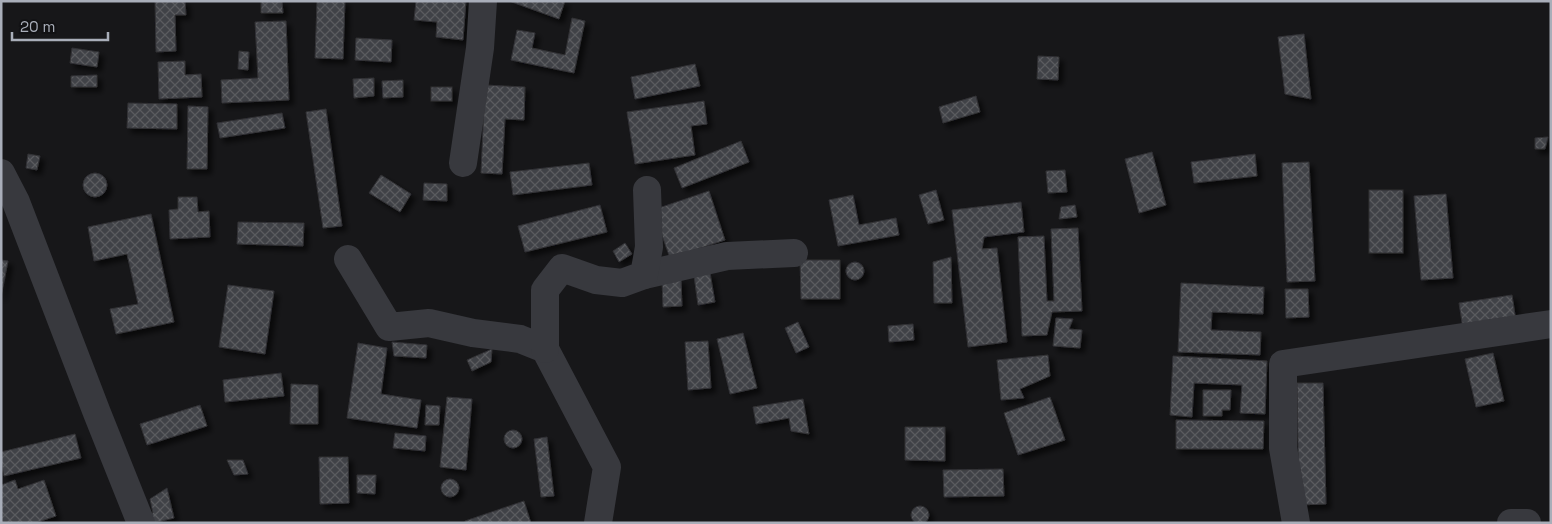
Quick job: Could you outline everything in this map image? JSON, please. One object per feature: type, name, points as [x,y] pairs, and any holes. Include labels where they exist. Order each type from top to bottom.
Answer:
[{"type":"street","points":[[463,163],[480,48],[483,1]]},
{"type":"street","points":[[1,173],[16,202],[141,523]]},
{"type":"street","points":[[644,276],[649,247],[647,190]]},
{"type":"street","points":[[598,523],[607,467],[545,349],[545,290],[562,268],[596,280],[622,284],[644,276],[726,256],[794,253]]},
{"type":"street","points":[[348,259],[389,327],[429,323],[473,333],[520,339],[545,349]]},
{"type":"street","points":[[1296,523],[1283,448],[1283,364],[1551,324]]},
{"type":"street","points":[[1512,523],[1527,523]]},
{"type":"building","points":[[155,1],[185,1],[186,15],[175,15],[176,51],[156,52]]},
{"type":"building","points":[[261,1],[282,1],[283,13],[261,13]]},
{"type":"building","points":[[317,1],[345,1],[343,59],[315,58]]},
{"type":"building","points":[[416,1],[466,1],[463,40],[436,37],[437,22],[414,20]]},
{"type":"building","points":[[509,1],[565,1],[559,19]]},
{"type":"building","points":[[572,18],[585,21],[574,73],[511,60],[517,30],[535,33],[532,48],[565,55]]},
{"type":"building","points":[[286,21],[289,100],[222,103],[221,80],[258,78],[255,22]]},
{"type":"building","points":[[1304,34],[1311,99],[1285,94],[1278,37]]},
{"type":"building","points":[[356,38],[392,40],[391,62],[355,60]]},
{"type":"building","points":[[72,48],[99,52],[97,67],[70,63]]},
{"type":"building","points":[[239,51],[249,52],[248,70],[238,69]]},
{"type":"building","points":[[1038,56],[1059,57],[1058,80],[1037,79]]},
{"type":"building","points":[[185,61],[185,75],[201,74],[202,97],[159,99],[158,62]]},
{"type":"building","points":[[695,64],[700,86],[635,99],[631,77]]},
{"type":"building","points":[[97,75],[97,87],[71,87],[71,76]]},
{"type":"building","points":[[374,78],[374,96],[354,98],[353,79]]},
{"type":"building","points":[[403,80],[403,97],[383,98],[382,81]]},
{"type":"building","points":[[485,85],[525,87],[524,120],[505,119],[502,174],[481,173]]},
{"type":"building","points":[[431,87],[452,87],[452,101],[431,101]]},
{"type":"building","points":[[976,96],[980,112],[943,123],[939,107]]},
{"type":"building","points":[[704,101],[707,124],[691,126],[695,155],[635,164],[627,112]]},
{"type":"building","points":[[128,103],[177,104],[177,129],[127,128]]},
{"type":"building","points":[[188,106],[208,107],[207,169],[187,169]]},
{"type":"building","points":[[326,109],[342,226],[323,228],[306,112]]},
{"type":"building","points":[[282,113],[285,128],[220,138],[217,123]]},
{"type":"building","points":[[1548,137],[1545,149],[1535,149],[1535,138]]},
{"type":"building","points":[[741,141],[749,162],[682,188],[674,168]]},
{"type":"building","points":[[1152,152],[1166,205],[1139,213],[1125,159]]},
{"type":"building","points":[[28,154],[40,156],[37,170],[26,168]]},
{"type":"building","points":[[1255,154],[1257,176],[1194,183],[1191,162]]},
{"type":"building","points":[[1309,162],[1315,281],[1287,282],[1282,163]]},
{"type":"building","points":[[589,163],[592,185],[513,195],[510,172]]},
{"type":"building","points":[[1065,170],[1067,192],[1048,193],[1046,171]]},
{"type":"building","points":[[95,173],[104,176],[107,185],[104,194],[95,197],[86,194],[83,185],[86,176]]},
{"type":"building","points":[[381,175],[411,194],[400,212],[369,193]]},
{"type":"building","points":[[424,183],[447,184],[447,201],[423,200]]},
{"type":"building","points":[[936,190],[944,220],[928,224],[919,195]]},
{"type":"building","points":[[1369,190],[1403,190],[1403,253],[1369,253]]},
{"type":"building","points":[[709,191],[725,240],[670,258],[653,210]]},
{"type":"building","points":[[1446,194],[1453,278],[1421,280],[1414,196]]},
{"type":"building","points":[[853,195],[859,225],[896,218],[899,235],[838,246],[829,200]]},
{"type":"building","points":[[178,197],[197,197],[198,212],[209,211],[210,237],[170,239],[169,210],[178,209]]},
{"type":"building","points":[[1021,202],[1024,232],[984,237],[982,249],[997,248],[1007,342],[968,347],[952,210]]},
{"type":"building","points":[[600,205],[607,232],[525,252],[518,226]]},
{"type":"building","points":[[1075,205],[1077,217],[1059,219],[1061,207]]},
{"type":"building","points":[[151,214],[174,322],[116,334],[110,309],[138,304],[127,254],[94,261],[88,227]]},
{"type":"building","points":[[238,222],[304,223],[303,246],[237,244]]},
{"type":"building","points":[[1078,228],[1082,311],[1052,312],[1047,335],[1022,336],[1018,237],[1044,236],[1047,301],[1054,301],[1051,229]]},
{"type":"building","points":[[625,243],[632,254],[619,262],[613,251]]},
{"type":"building","points":[[951,257],[952,303],[934,303],[933,262]]},
{"type":"building","points":[[1,260],[8,261],[1,297]]},
{"type":"building","points":[[800,260],[840,260],[840,299],[801,299]]},
{"type":"building","points":[[855,262],[861,265],[864,271],[861,277],[855,280],[849,277],[846,271],[849,265]]},
{"type":"building","points":[[710,273],[715,302],[698,305],[694,276]]},
{"type":"building","points":[[681,279],[682,306],[663,307],[662,280]]},
{"type":"building","points":[[1181,283],[1264,287],[1263,314],[1212,312],[1211,330],[1261,332],[1260,355],[1178,352]]},
{"type":"building","points":[[228,285],[274,291],[265,354],[219,347]]},
{"type":"building","points":[[1285,289],[1308,289],[1309,317],[1286,318]]},
{"type":"building","points":[[1512,295],[1516,321],[1463,329],[1459,303]]},
{"type":"building","points":[[1056,318],[1073,319],[1069,329],[1082,330],[1080,348],[1053,346]]},
{"type":"building","points":[[798,322],[809,347],[796,353],[785,328]]},
{"type":"building","points":[[913,324],[914,340],[889,342],[888,326]]},
{"type":"building","points":[[743,333],[757,388],[730,394],[717,339]]},
{"type":"building","points":[[708,341],[711,388],[688,390],[685,342]]},
{"type":"building","points":[[392,342],[427,345],[426,358],[394,356]]},
{"type":"building","points":[[358,343],[387,348],[381,394],[421,400],[417,428],[347,418]]},
{"type":"building","points":[[492,349],[491,362],[472,371],[467,360]]},
{"type":"building","points":[[1493,353],[1504,401],[1476,407],[1465,359]]},
{"type":"building","points":[[1048,355],[1050,376],[1020,389],[1024,398],[1001,400],[997,360]]},
{"type":"building","points":[[1173,356],[1267,361],[1265,414],[1240,413],[1242,385],[1194,383],[1192,417],[1170,415]]},
{"type":"building","points":[[281,373],[284,396],[225,402],[223,380]]},
{"type":"building","points":[[1297,383],[1323,383],[1326,504],[1299,505]]},
{"type":"building","points":[[291,384],[318,385],[318,424],[290,424]]},
{"type":"building","points":[[1203,390],[1231,390],[1230,410],[1222,410],[1222,416],[1203,416]]},
{"type":"building","points":[[447,397],[472,399],[466,470],[440,467]]},
{"type":"building","points":[[1050,397],[1065,440],[1018,455],[1004,413]]},
{"type":"building","points":[[803,399],[809,434],[791,431],[789,418],[756,424],[753,407]]},
{"type":"building","points":[[200,405],[207,426],[147,445],[140,424]]},
{"type":"building","points":[[426,405],[440,406],[439,425],[425,425]]},
{"type":"building","points":[[1176,420],[1264,421],[1263,449],[1176,449]]},
{"type":"building","points":[[905,427],[945,427],[945,461],[905,460]]},
{"type":"building","points":[[513,430],[519,433],[522,439],[519,445],[513,448],[507,445],[504,439],[507,433]]},
{"type":"building","points":[[395,433],[426,436],[425,451],[393,448]]},
{"type":"building","points":[[75,434],[81,458],[4,476],[1,452]]},
{"type":"building","points":[[547,437],[554,496],[541,497],[534,439]]},
{"type":"building","points":[[319,457],[348,457],[349,503],[320,504]]},
{"type":"building","points":[[227,460],[243,460],[248,474],[234,475]]},
{"type":"building","points":[[1003,469],[1004,496],[944,497],[943,470]]},
{"type":"building","points":[[357,475],[376,475],[375,494],[357,493]]},
{"type":"building","points":[[450,479],[456,482],[459,488],[456,494],[450,497],[444,494],[441,488],[444,482]]},
{"type":"building","points":[[15,480],[18,489],[44,480],[56,516],[35,523],[1,523],[1,485]]},
{"type":"building","points":[[167,488],[174,518],[153,523],[147,514],[153,513],[150,499]]},
{"type":"building","points":[[524,501],[531,523],[465,523],[465,521]]},
{"type":"building","points":[[920,506],[926,509],[929,515],[926,521],[920,524],[914,521],[911,515],[914,509]]}]
